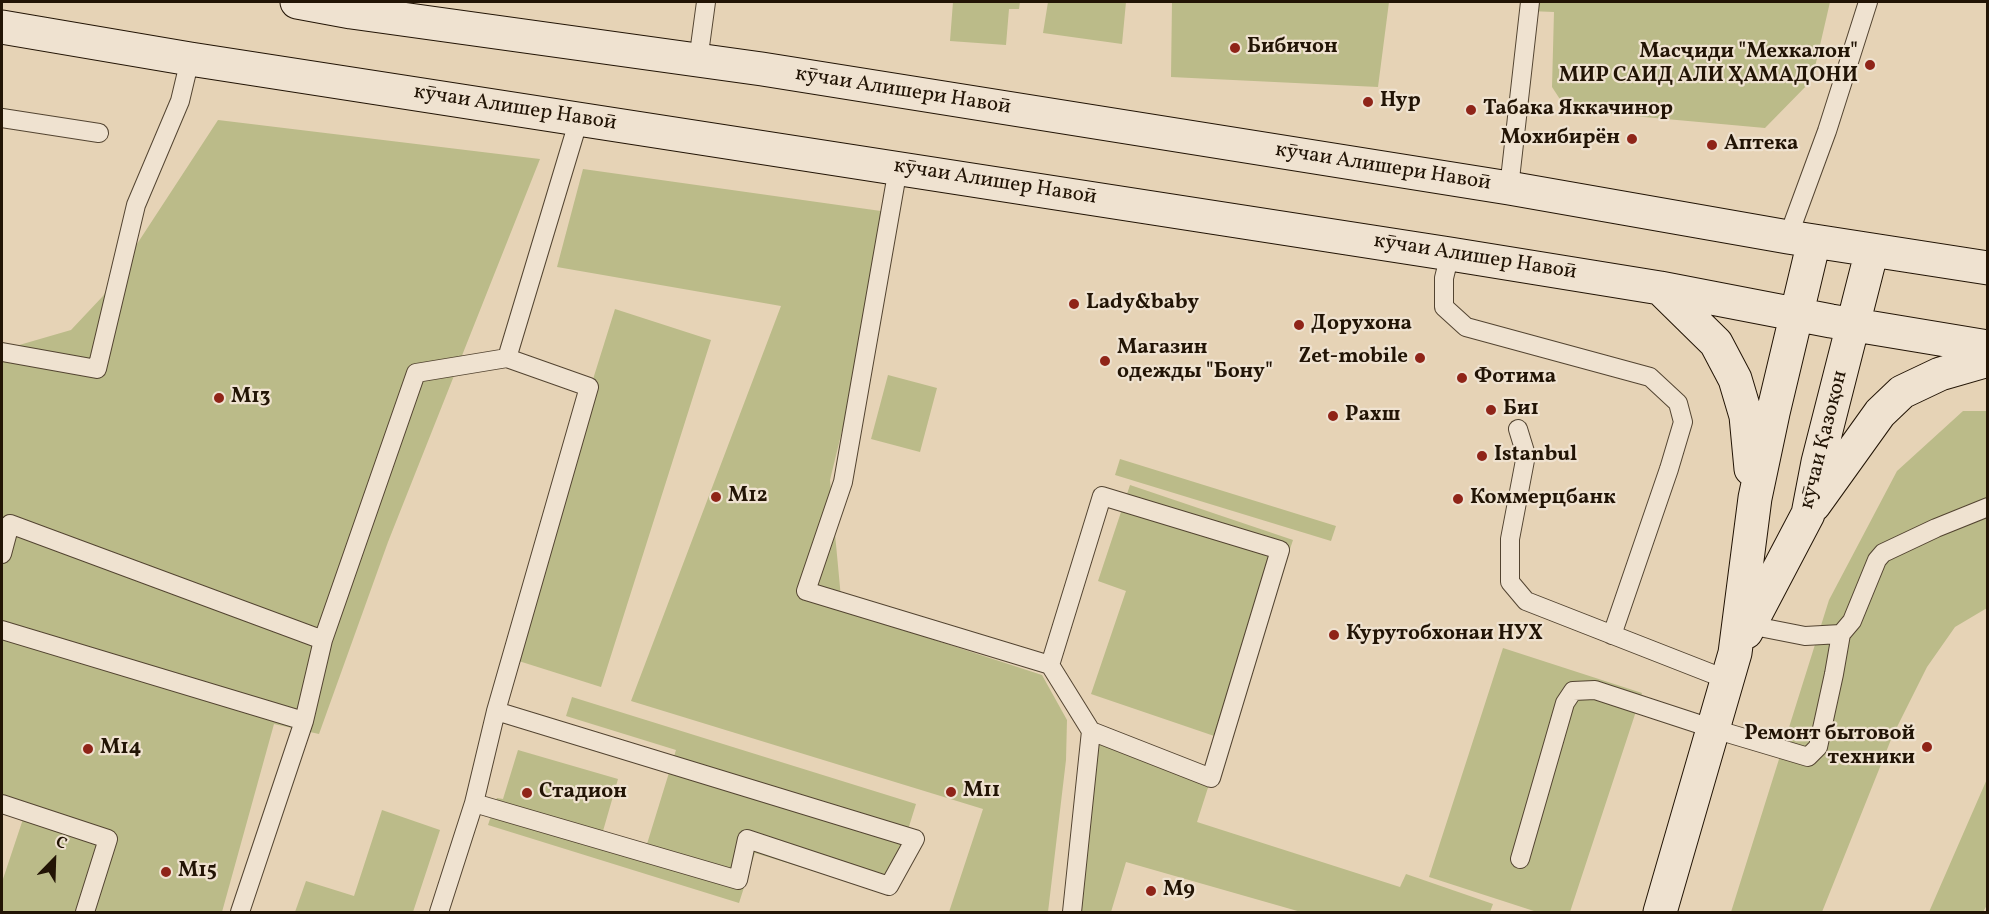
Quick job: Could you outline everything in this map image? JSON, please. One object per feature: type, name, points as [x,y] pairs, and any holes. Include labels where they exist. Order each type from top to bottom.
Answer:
[{"type":"street","name":"кӯчаи Алишери Навоӣ","points":[[297,2],[351,12],[698,61],[1509,188]]},
{"type":"street","name":"кӯчаи Алишер Навоӣ","points":[[2,27],[190,59],[1450,254],[1660,288],[1797,315],[1988,347]]},
{"type":"street","points":[[1509,188],[1801,239],[1988,268]]},
{"type":"street","name":"кӯчаи Қазоқон","points":[[1660,912],[1737,653],[1755,498],[1797,315],[1801,239]]},
{"type":"street","name":"кӯчаи Қазоқон","points":[[1737,653],[1808,514],[1818,462],[1872,250]]},
{"type":"street","points":[[1660,288],[1716,343],[1735,379],[1746,417],[1755,498]]},
{"type":"street","points":[[1808,514],[1880,413],[1902,392],[1940,374],[1988,360]]},
{"type":"lane","points":[[698,61],[706,2]]},
{"type":"lane","points":[[1509,188],[1530,2]]},
{"type":"lane","points":[[1801,239],[1827,131],[1868,2]]},
{"type":"lane","points":[[2,352],[97,369],[136,205],[180,101],[190,59]]},
{"type":"lane","points":[[2,118],[99,133]]},
{"type":"lane","points":[[507,358],[579,119]]},
{"type":"lane","points":[[898,168],[843,482],[806,591],[1050,665],[1091,731],[1211,778],[1280,550],[1102,496],[1050,665]]},
{"type":"lane","points":[[1450,254],[1444,278],[1444,308],[1466,327],[1650,377],[1678,403],[1683,422],[1612,635]]},
{"type":"lane","points":[[240,912],[304,721],[323,640],[416,373],[507,358],[589,387],[496,711],[474,803],[439,912]]},
{"type":"lane","points":[[1518,429],[1526,454],[1510,539],[1510,582],[1526,602],[1612,635],[1737,653],[1805,636],[1841,634]]},
{"type":"lane","points":[[1520,859],[1565,703],[1573,692],[1595,690],[1808,757],[1818,747],[1841,634],[1852,621],[1877,560],[1883,553],[1988,507]]},
{"type":"lane","points":[[2,554],[10,524],[323,640]]},
{"type":"lane","points":[[2,630],[304,721]]},
{"type":"lane","points":[[474,803],[738,880],[747,839],[889,886],[915,839],[496,711]]},
{"type":"lane","points":[[1072,912],[1091,731]]},
{"type":"lane","points":[[2,804],[108,839],[85,912]]},
{"type":"green space","points":[[953,2],[1020,2],[1019,9],[1009,9],[1006,45],[950,41]]},
{"type":"green space","points":[[1048,2],[1126,2],[1122,44],[1043,33]]},
{"type":"green space","points":[[1172,2],[1389,2],[1378,87],[1171,77]]},
{"type":"green space","points":[[1529,2],[1830,2],[1812,80],[1765,128],[1567,110],[1552,87],[1554,12],[1529,11]]},
{"type":"green space","points":[[218,120],[540,159],[388,542],[319,734],[274,724],[222,912],[2,912],[2,882],[28,804],[2,795],[2,350],[71,330],[103,296]]},
{"type":"green space","points":[[583,169],[895,213],[830,480],[841,598],[910,632],[1042,675],[1067,720],[1066,760],[1048,912],[949,912],[983,809],[631,701],[781,306],[557,267]]},
{"type":"green space","points":[[615,309],[711,340],[601,687],[506,657]]},
{"type":"green space","points":[[888,375],[937,388],[920,452],[871,439]]},
{"type":"green space","points":[[1963,411],[1987,411],[1987,608],[1955,627],[1927,667],[1892,737],[1822,912],[1731,912],[1829,600],[1897,471]]},
{"type":"green space","points":[[1120,459],[1336,526],[1331,541],[1115,475]]},
{"type":"green space","points":[[1130,485],[1293,540],[1226,740],[1091,694],[1126,591],[1098,581]]},
{"type":"green space","points":[[1503,648],[1642,693],[1570,912],[1537,912],[1429,877]]},
{"type":"green space","points":[[572,697],[916,804],[888,894],[755,853],[739,903],[488,825],[497,798],[503,799],[518,750],[618,779],[603,831],[647,844],[676,750],[566,716]]},
{"type":"green space","points":[[1097,729],[1213,772],[1197,822],[1400,887],[1406,874],[1493,904],[1490,912],[1301,912],[1126,862],[1111,912],[1076,912]]},
{"type":"green space","points":[[1987,779],[1987,905],[1983,912],[1929,912]]},
{"type":"green space","points":[[382,810],[440,830],[413,912],[295,912],[306,881],[354,896]]},
{"type":"place","name":"Бибичон","points":[[1235,48]]},
{"type":"place","name":"Масҷиди \"Мехкалон\" МИР САИД АЛИ ҲАМАДОНИ","points":[[1870,65]]},
{"type":"place","name":"Нур","points":[[1368,102]]},
{"type":"place","name":"Табака Яккачинор","points":[[1471,110]]},
{"type":"place","name":"Мохибирён","points":[[1632,139]]},
{"type":"place","name":"Аптека","points":[[1712,145]]},
{"type":"place","name":"Lady&baby","points":[[1074,304]]},
{"type":"place","name":"Дорухона","points":[[1299,325]]},
{"type":"place","name":"Zet-mobile","points":[[1420,358]]},
{"type":"place","name":"Магазин одежды \"Бону\"","points":[[1105,361]]},
{"type":"place","name":"Фотима","points":[[1462,378]]},
{"type":"place","name":"М13","points":[[219,398]]},
{"type":"place","name":"Би1","points":[[1491,410]]},
{"type":"place","name":"Рахш","points":[[1333,416]]},
{"type":"place","name":"Istanbul","points":[[1482,456]]},
{"type":"place","name":"М12","points":[[716,497]]},
{"type":"place","name":"Коммерцбанк","points":[[1458,499]]},
{"type":"place","name":"Курутобхонаи НУХ","points":[[1334,635]]},
{"type":"place","name":"Ремонт бытовой техники","points":[[1927,747]]},
{"type":"place","name":"М14","points":[[88,749]]},
{"type":"place","name":"М11","points":[[951,792]]},
{"type":"place","name":"Стадион","points":[[527,793]]},
{"type":"place","name":"М15","points":[[166,872]]},
{"type":"place","name":"М9","points":[[1151,891]]}]
